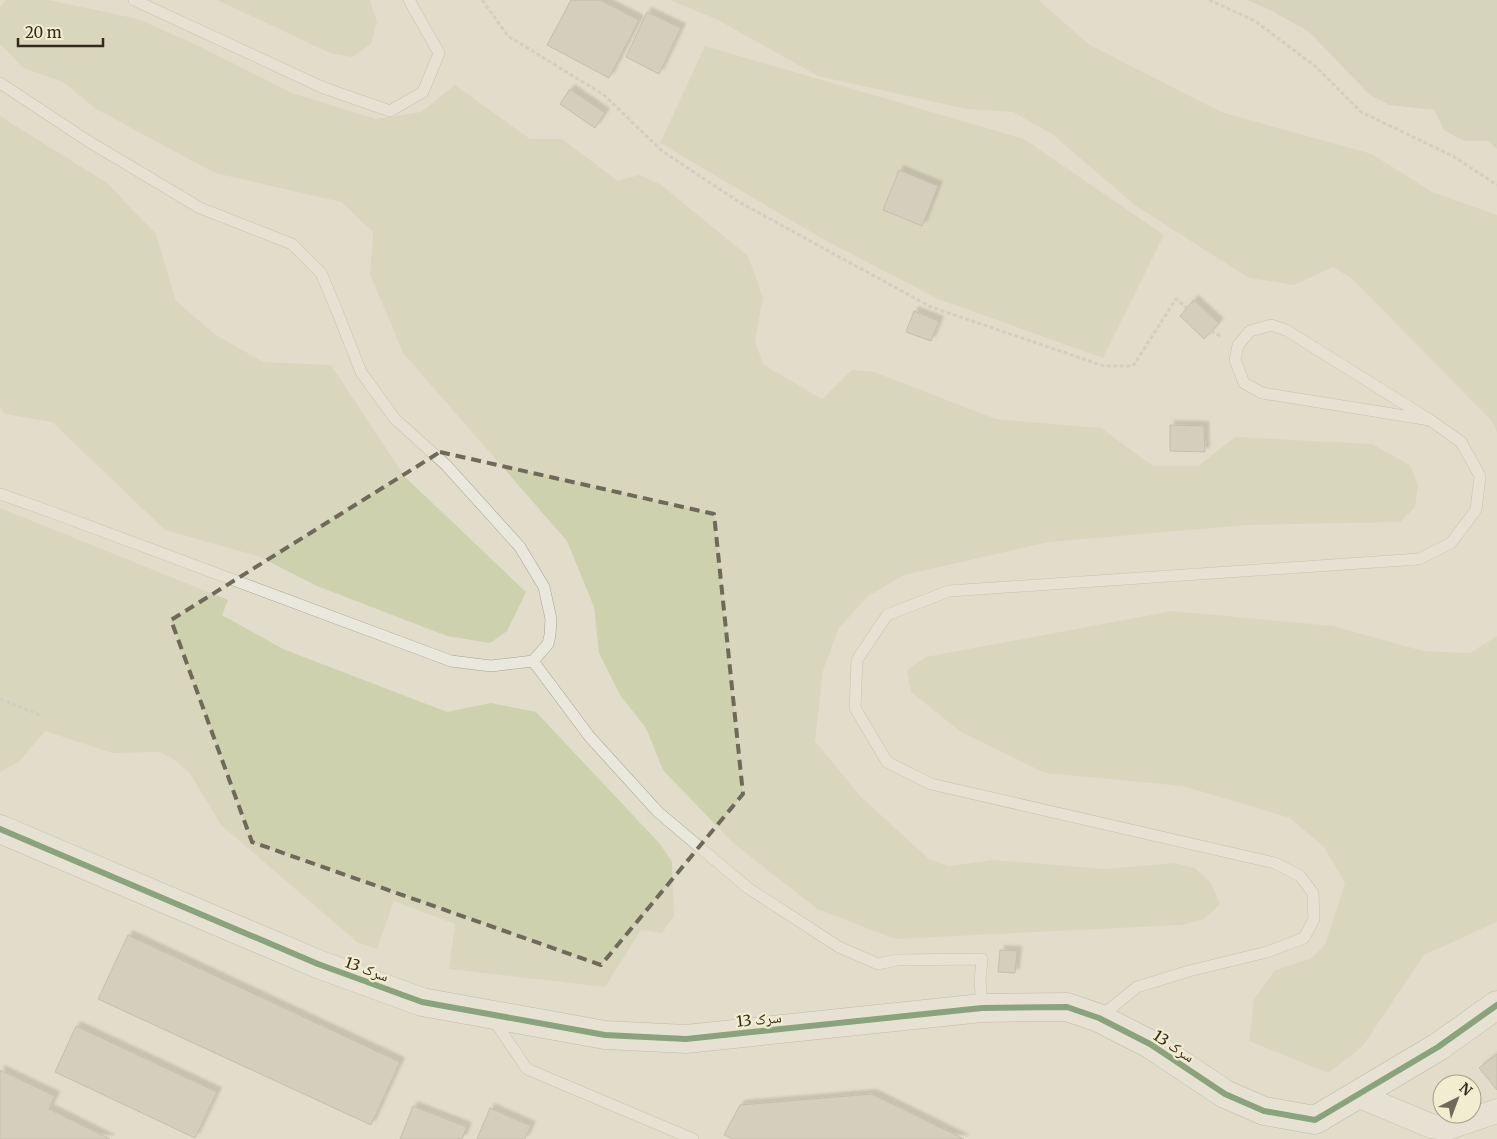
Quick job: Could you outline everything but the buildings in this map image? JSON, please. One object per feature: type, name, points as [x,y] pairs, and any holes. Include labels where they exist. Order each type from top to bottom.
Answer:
[{"type":"street","name":"سرک 13","points":[[0,829],[318,964],[422,1002],[605,1035],[686,1039],[982,1008],[1067,1007],[1099,1018],[1150,1044],[1225,1094],[1264,1111],[1315,1120],[1438,1047],[1497,1005]]},
{"type":"street","points":[[1357,1095],[1431,1126],[1447,1128],[1497,1112]]},
{"type":"lane","points":[[134,0],[324,88],[390,111],[423,92],[439,53],[409,0]]},
{"type":"lane","points":[[0,83],[88,141],[200,208],[292,244],[321,273],[361,372],[395,419],[446,465],[520,547],[544,586],[550,619],[548,644],[533,661],[491,666],[451,661],[0,494]]},
{"type":"lane","points":[[1099,1018],[1137,987],[1189,971],[1267,952],[1304,938],[1314,918],[1313,893],[1300,876],[1275,862],[931,784],[887,762],[855,708],[857,660],[887,615],[949,591],[1420,559],[1451,543],[1476,510],[1480,476],[1461,442],[1430,420],[1286,330],[1271,325],[1250,331],[1238,345],[1235,360],[1244,383],[1262,393],[1430,420]]},
{"type":"lane","points":[[533,661],[589,736],[658,812],[748,888],[839,947],[878,964],[897,960],[982,959],[980,980],[982,1008]]},
{"type":"lane","points":[[491,1015],[527,1069],[693,1139]]},
{"type":"path","points":[[482,0],[508,36],[604,95],[662,151],[739,202],[931,307],[1104,366],[1133,366],[1176,298],[1186,308]]},
{"type":"path","points":[[1209,0],[1256,21],[1315,66],[1360,112],[1453,156],[1497,184]]},
{"type":"path","points":[[0,699],[40,715]]},
{"type":"highlighted area","points":[[440,452],[714,514],[743,794],[601,965],[252,842],[171,620]]},
{"type":"green space","points":[[6,0],[49,0],[138,19],[199,46],[292,93],[376,119],[421,112],[455,85],[530,139],[562,139],[618,181],[639,175],[660,184],[748,256],[763,297],[755,342],[764,365],[822,399],[852,370],[874,372],[996,419],[1101,428],[1153,466],[1198,466],[1235,437],[1372,444],[1410,465],[1418,485],[1415,507],[1400,522],[1249,525],[1049,542],[904,575],[867,597],[839,628],[823,671],[815,741],[861,797],[929,859],[949,866],[993,860],[1106,869],[1174,863],[1195,868],[1211,883],[1220,904],[1204,919],[1181,925],[895,939],[817,909],[733,843],[663,770],[646,728],[620,695],[599,653],[594,607],[567,541],[403,353],[370,274],[373,232],[341,202],[215,173],[96,109],[63,82],[23,68],[0,44],[0,7]]},
{"type":"green space","points":[[217,0],[370,0],[377,22],[371,44],[352,57],[330,53]]},
{"type":"green space","points":[[670,0],[1039,0],[1088,44],[1221,112],[1372,154],[1432,192],[1497,215],[1497,433],[1492,421],[1351,278],[1333,267],[1294,285],[1249,278],[1136,206],[1052,134],[1013,112],[966,109],[818,76],[718,20]]},
{"type":"green space","points":[[1247,0],[1497,0],[1497,149],[1488,141],[1464,141],[1444,130],[1434,110],[1389,105],[1370,95],[1308,31],[1270,10]]},
{"type":"green space","points":[[705,46],[1024,139],[1164,235],[1103,358],[938,299],[821,238],[660,143]]},
{"type":"green space","points":[[0,116],[107,183],[156,234],[176,301],[216,335],[263,362],[331,365],[405,477],[526,592],[507,631],[490,643],[447,636],[317,586],[258,556],[165,530],[52,422],[5,414],[0,409]]},
{"type":"green space","points":[[0,508],[228,600],[222,615],[283,649],[447,712],[491,703],[536,712],[660,844],[672,862],[674,916],[662,933],[641,930],[605,987],[449,969],[455,924],[394,901],[377,949],[357,942],[221,825],[189,772],[172,758],[159,752],[112,753],[45,731],[20,761],[0,772]]},
{"type":"green space","points":[[1172,611],[1333,626],[1423,651],[1470,653],[1497,636],[1497,922],[1424,955],[1362,1047],[1328,1073],[1249,1041],[1254,999],[1275,970],[1310,959],[1325,945],[1345,883],[1324,847],[1290,818],[1183,786],[1045,773],[961,732],[911,692],[907,670],[926,657]]},
{"type":"cycle path","points":[[0,829],[318,964],[422,1002],[605,1035],[686,1039],[982,1008],[1067,1007],[1099,1018],[1150,1044],[1225,1094],[1264,1111],[1315,1120],[1438,1047],[1497,1005]]}]
